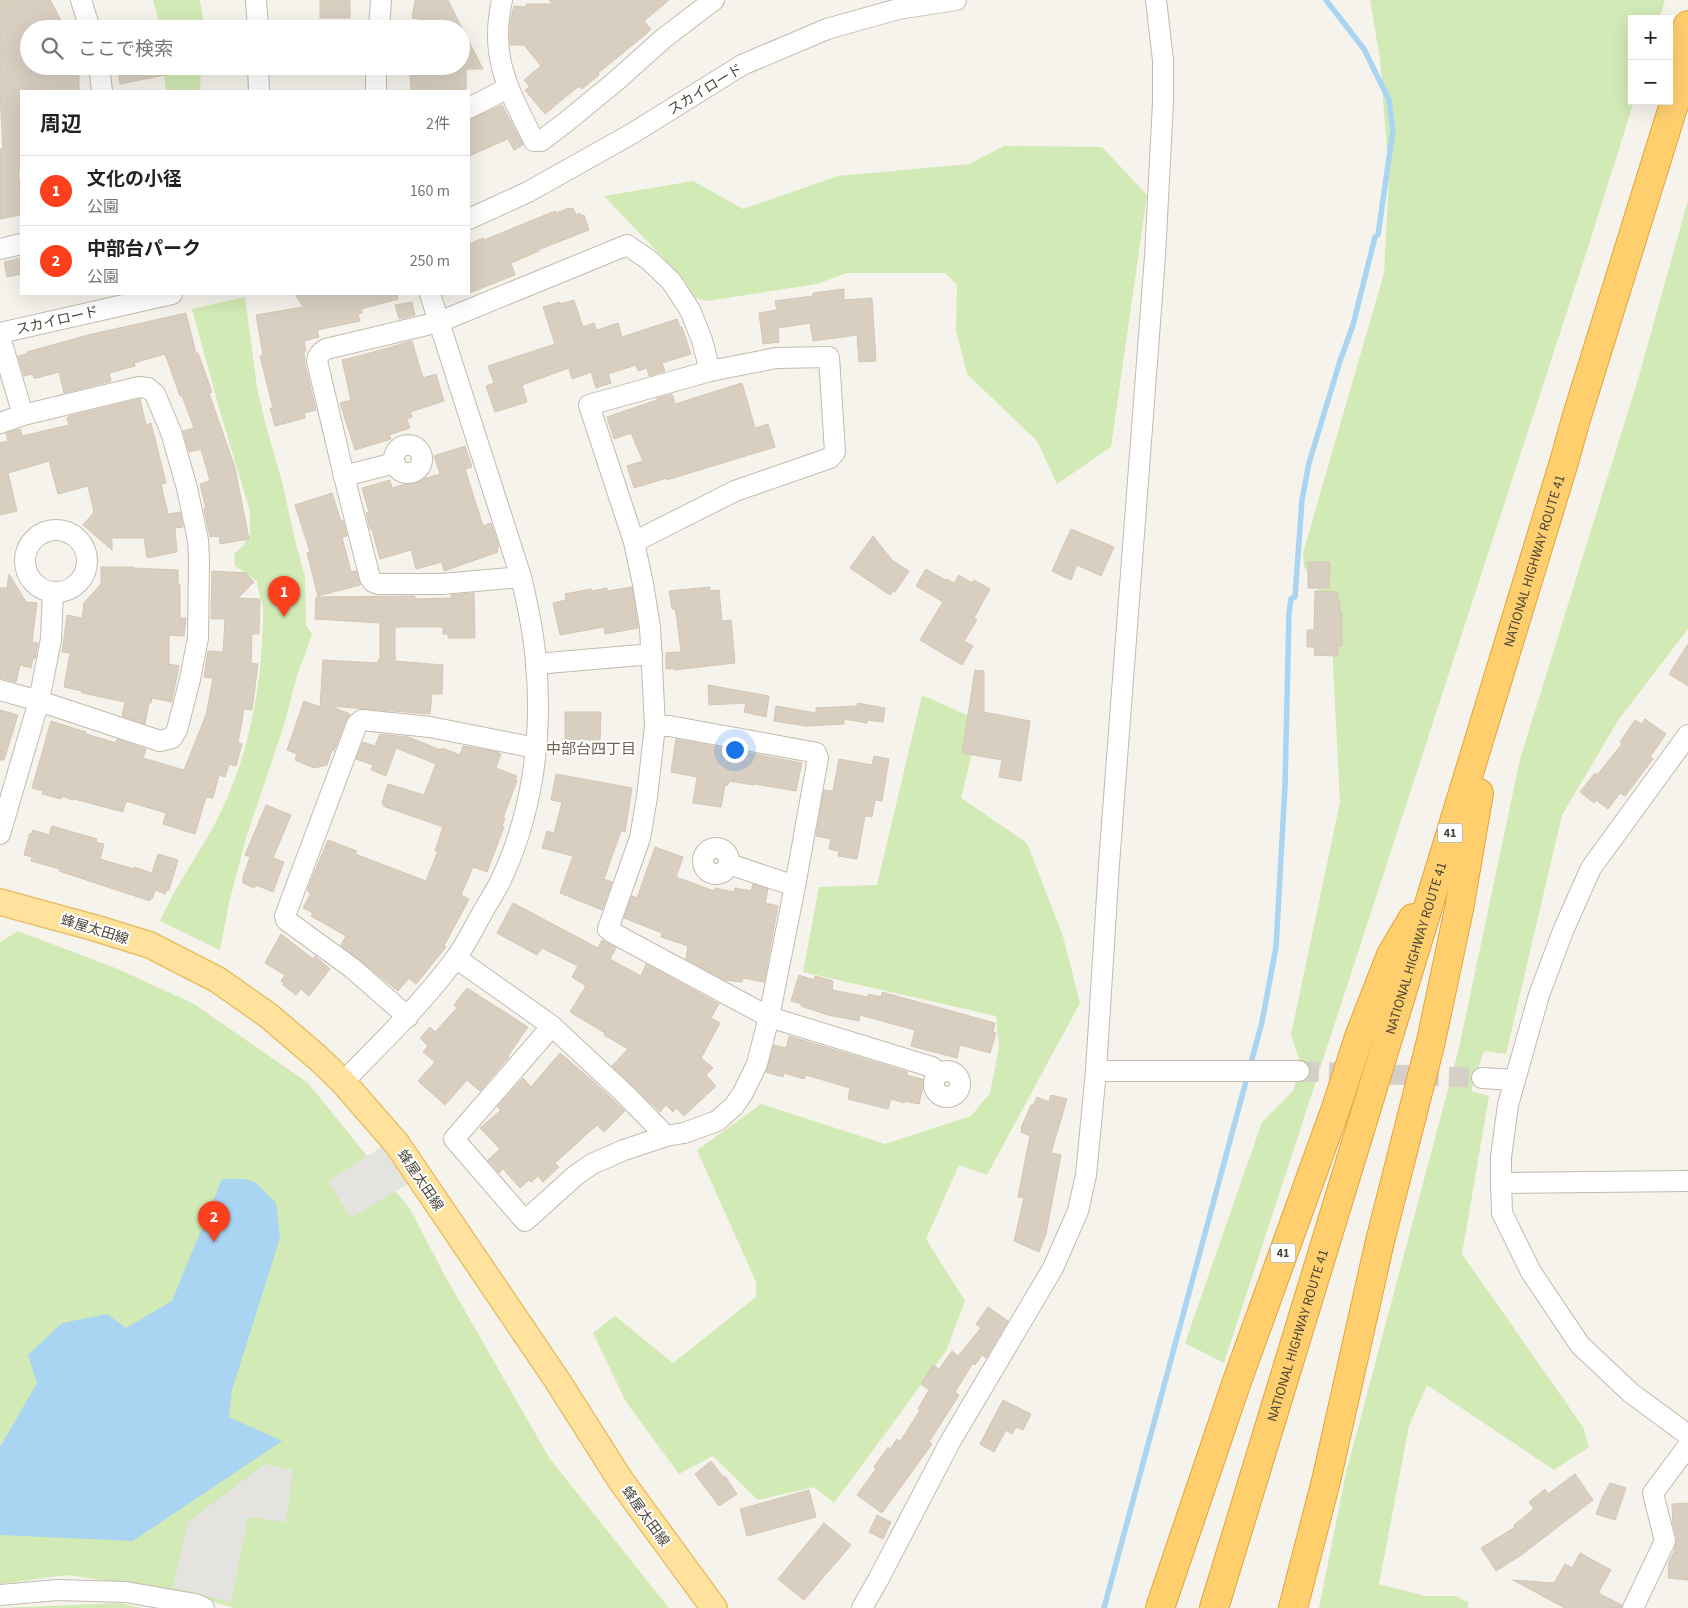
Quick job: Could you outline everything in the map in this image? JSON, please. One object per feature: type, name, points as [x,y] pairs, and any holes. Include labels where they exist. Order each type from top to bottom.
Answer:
[{"type":"highway","points":[[1673,72],[1688,25]]},
{"type":"highway","name":"NATIONAL HIGHWAY ROUTE 41","points":[[1214,1608],[1576,419],[1688,59]]},
{"type":"highway","name":"NATIONAL HIGHWAY ROUTE 41","points":[[1204,1608],[1358,1094],[1420,905],[1566,415],[1663,105]]},
{"type":"highway","name":"41","points":[[1293,1608],[1326,1481],[1382,1231],[1431,1041],[1459,908],[1474,816],[1489,748],[1538,576],[1564,462]]},
{"type":"highway","name":"41","points":[[1160,1608],[1236,1384],[1334,1113],[1359,1038],[1391,955],[1420,905]]},
{"type":"main road","name":"蜂屋太田線","points":[[0,902],[96,928],[150,946],[218,980],[268,1016],[318,1058],[343,1082],[396,1144],[557,1380],[621,1480],[714,1608]]},
{"type":"street","points":[[81,0],[87,20]]},
{"type":"street","points":[[256,0],[257,20]]},
{"type":"street","points":[[380,20],[381,0]]},
{"type":"street","points":[[502,0],[497,42],[500,61],[508,88],[534,140],[541,140],[566,122],[664,38],[714,0]]},
{"type":"street","name":"スカイロード","points":[[470,218],[528,192],[615,143],[742,65],[827,30],[898,9],[956,0]]},
{"type":"street","points":[[862,1608],[950,1442],[1053,1268],[1078,1211],[1086,1175],[1096,1072],[1109,864],[1155,256],[1164,60],[1156,0]]},
{"type":"street","points":[[100,75],[102,90]]},
{"type":"street","points":[[259,75],[260,90]]},
{"type":"street","points":[[376,75],[376,90]]},
{"type":"street","points":[[470,107],[508,88]]},
{"type":"street","points":[[0,249],[20,244]]},
{"type":"street","points":[[521,578],[441,584],[379,584],[370,578],[317,361],[318,355],[326,350],[439,322],[626,245],[654,265],[670,282],[690,310],[702,340],[710,370]]},
{"type":"street","name":"スカイロード","points":[[0,335],[168,295]]},
{"type":"street","points":[[343,1082],[408,1017],[456,958],[499,884],[516,844],[530,790],[536,748],[538,712],[536,664],[531,623],[521,578],[430,295]]},
{"type":"street","points":[[0,335],[23,415]]},
{"type":"street","points":[[634,542],[735,491],[830,458],[835,452],[829,357],[776,358],[710,370],[589,405],[634,542],[643,584],[650,627],[656,726],[640,838],[608,929],[769,1017],[932,1067],[939,1074]]},
{"type":"street","points":[[0,423],[23,415],[139,387],[148,388],[155,394],[171,432],[187,488],[198,540],[199,560],[198,638],[182,713],[177,730],[172,738],[160,741],[0,690]]},
{"type":"street","points":[[344,476],[395,464]]},
{"type":"street","points":[[0,834],[5,801],[28,739],[39,701],[51,639],[53,592]]},
{"type":"street","points":[[536,664],[652,654]]},
{"type":"street","points":[[408,1017],[352,968],[286,920],[285,916],[357,724],[362,720],[430,727],[536,748]]},
{"type":"street","points":[[552,1026],[454,1140],[524,1221],[576,1175],[592,1164],[624,1150],[666,1136],[684,1133],[717,1121],[734,1106],[753,1075],[769,1017],[818,758],[816,753],[670,726],[656,726]]},
{"type":"street","points":[[1688,735],[1591,868],[1563,931],[1539,995],[1508,1105],[1501,1157],[1502,1213],[1531,1272],[1580,1346],[1631,1393],[1688,1435]]},
{"type":"street","points":[[729,864],[795,886]]},
{"type":"street","points":[[456,958],[552,1026],[625,1094],[666,1136]]},
{"type":"street","points":[[1096,1072],[1299,1071]]},
{"type":"street","points":[[1482,1078],[1515,1080]]},
{"type":"street","points":[[1501,1183],[1688,1181]]},
{"type":"street","points":[[1633,1608],[1665,1541],[1653,1494],[1688,1446]]},
{"type":"street","points":[[0,1595],[56,1590],[126,1592],[195,1604],[204,1608]]},
{"type":"green space","points":[[153,0],[200,0],[203,20],[159,20]]},
{"type":"green space","points":[[1370,0],[1665,0],[1660,15],[1628,15],[1628,105],[1633,105],[1224,1363],[1185,1343],[1262,1122],[1294,1090],[1299,1059],[1291,1035],[1340,802],[1330,607],[1304,567],[1303,553],[1384,273],[1389,178],[1380,59]]},
{"type":"green space","points":[[164,75],[201,75],[200,90],[166,90]]},
{"type":"green space","points":[[1004,146],[1102,147],[1147,195],[1111,447],[1057,484],[1037,441],[967,374],[956,330],[957,285],[945,273],[847,273],[817,284],[707,301],[692,297],[686,282],[604,196],[693,181],[743,209],[838,176],[969,164]]},
{"type":"green space","points":[[1688,200],[1688,629],[1619,719],[1562,815],[1506,1054],[1484,1051],[1471,1091],[1489,1096],[1462,1254],[1583,1427],[1589,1447],[1554,1470],[1427,1385],[1409,1426],[1379,1584],[1425,1596],[1455,1596],[1468,1602],[1468,1608],[1319,1608],[1346,1473],[1459,1048],[1520,759],[1639,376]]},
{"type":"green space","points":[[245,297],[257,387],[305,577],[306,625],[312,634],[298,672],[284,725],[246,838],[229,903],[220,950],[160,921],[178,886],[211,831],[232,786],[247,739],[257,690],[263,607],[257,581],[235,566],[234,554],[243,546],[250,534],[250,511],[192,309]]},
{"type":"green space","points":[[922,695],[980,721],[961,798],[1027,843],[1063,936],[1080,1003],[987,1175],[959,1165],[926,1239],[965,1301],[946,1351],[834,1503],[814,1487],[758,1500],[713,1456],[679,1474],[626,1402],[593,1333],[615,1316],[673,1363],[756,1297],[756,1282],[697,1150],[761,1104],[885,1144],[971,1116],[990,1093],[999,1048],[996,1016],[803,972],[819,887],[877,885]]},
{"type":"green space","points":[[18,931],[118,969],[194,1004],[308,1083],[410,1209],[445,1276],[550,1459],[669,1608],[235,1608],[169,1590],[67,1575],[0,1584],[0,942]]},
{"type":"green space","points":[[120,1603],[141,1608],[0,1608]]},
{"type":"shaded area","points":[[383,1146],[409,1183],[351,1218],[328,1181]]},
{"type":"shaded area","points":[[265,1464],[293,1470],[286,1522],[248,1517],[231,1602],[173,1587],[188,1522]]},
{"type":"water","points":[[222,1179],[244,1179],[255,1182],[276,1203],[280,1238],[232,1390],[229,1417],[282,1441],[133,1541],[0,1535],[0,1447],[37,1383],[28,1355],[62,1323],[107,1314],[126,1328],[172,1301]]},
{"type":"building","points":[[0,0],[50,0],[61,20],[20,20],[20,75],[79,75],[79,90],[20,90],[20,172],[18,172],[20,215],[0,219],[0,149],[3,149],[0,93]]},
{"type":"building","points":[[320,0],[350,0],[350,18],[320,18]]},
{"type":"building","points":[[415,0],[448,0],[458,20],[424,20],[412,18]]},
{"type":"building","points":[[549,0],[669,0],[644,21],[651,29],[645,35],[598,73],[599,75],[582,89],[579,86],[545,114],[525,90],[530,87],[524,80],[541,66],[524,45],[510,45],[510,22],[514,6],[526,7],[526,4],[553,4]]},
{"type":"building","points":[[470,44],[483,69],[470,69]]},
{"type":"building","points":[[119,75],[165,75],[120,84]]},
{"type":"building","points":[[410,75],[466,75],[466,90],[411,90]]},
{"type":"building","points":[[502,105],[523,145],[514,150],[508,139],[470,156],[470,120]]},
{"type":"building","points":[[573,208],[576,215],[580,213],[581,216],[584,215],[589,230],[511,263],[515,275],[470,293],[470,244],[483,238],[484,240],[555,211],[556,213]]},
{"type":"building","points":[[20,258],[20,274],[7,277],[4,262]]},
{"type":"building","points":[[844,289],[844,300],[872,298],[876,361],[859,362],[857,335],[813,341],[810,323],[778,328],[779,342],[763,344],[759,313],[777,310],[775,301],[813,296],[813,293]]},
{"type":"building","points":[[296,295],[397,295],[398,299],[361,309],[362,313],[358,314],[360,321],[317,330],[319,337],[304,341],[306,351],[304,352],[305,364],[316,410],[304,413],[305,418],[275,426],[270,408],[273,408],[260,356],[263,355],[256,315],[303,307]]},
{"type":"building","points":[[574,300],[583,327],[594,323],[597,330],[618,323],[622,337],[677,319],[680,327],[682,327],[691,354],[662,363],[665,371],[649,376],[647,368],[638,371],[636,365],[608,374],[611,383],[596,388],[591,372],[572,379],[569,368],[522,385],[527,402],[495,412],[486,386],[494,383],[488,366],[555,344],[543,307]]},
{"type":"building","points":[[412,302],[415,315],[399,319],[395,305]]},
{"type":"building","points":[[186,313],[196,353],[198,353],[212,392],[209,393],[235,468],[249,539],[220,544],[219,536],[210,537],[200,484],[210,481],[201,449],[189,452],[183,431],[194,428],[165,354],[134,363],[135,366],[109,373],[111,381],[64,393],[59,372],[37,378],[34,378],[33,374],[24,376],[18,356],[88,335]]},
{"type":"building","points":[[412,341],[423,378],[436,374],[444,401],[410,412],[412,417],[407,419],[410,428],[389,435],[391,439],[355,450],[340,403],[351,400],[342,360]]},
{"type":"building","points":[[742,383],[755,428],[768,424],[775,447],[667,480],[667,478],[634,488],[627,466],[643,461],[631,433],[614,439],[607,417],[672,394],[675,404]]},
{"type":"building","points":[[140,399],[146,425],[151,423],[166,483],[161,484],[168,514],[180,512],[183,527],[175,528],[177,552],[147,558],[144,538],[112,538],[112,550],[83,525],[94,512],[88,486],[58,494],[49,461],[8,473],[17,511],[0,515],[0,443],[8,441],[6,433],[20,429],[22,436],[69,425],[67,418],[70,416]]},
{"type":"building","points":[[465,446],[472,467],[465,469],[483,526],[491,523],[499,547],[497,548],[498,552],[444,571],[442,562],[416,569],[411,550],[380,559],[372,530],[370,529],[366,513],[369,512],[362,488],[390,480],[392,488],[440,474],[434,456]]},
{"type":"building","points":[[332,493],[347,536],[342,537],[351,572],[356,571],[360,585],[318,596],[307,553],[310,552],[295,505]]},
{"type":"building","points":[[1071,529],[1114,547],[1101,576],[1077,565],[1071,580],[1052,571]]},
{"type":"building","points":[[873,536],[892,560],[909,571],[895,592],[893,591],[890,595],[850,568]]},
{"type":"building","points":[[1308,562],[1330,562],[1329,588],[1308,588]]},
{"type":"building","points":[[101,567],[178,570],[180,618],[186,618],[184,636],[169,635],[169,664],[179,666],[172,702],[152,698],[151,703],[149,703],[145,724],[122,716],[125,702],[82,693],[82,691],[64,687],[70,653],[62,652],[67,615],[82,618],[84,603],[101,584]]},
{"type":"building","points":[[926,569],[954,583],[959,575],[972,583],[974,580],[990,589],[974,618],[977,620],[964,641],[973,646],[962,665],[920,640],[943,602],[916,586]]},
{"type":"building","points":[[212,571],[246,573],[254,582],[238,598],[260,599],[259,634],[252,634],[251,663],[258,664],[252,710],[244,709],[238,743],[242,744],[236,766],[229,764],[225,777],[219,775],[213,798],[206,797],[195,834],[163,824],[166,813],[126,801],[123,812],[62,796],[61,799],[42,794],[43,791],[32,788],[51,721],[116,743],[117,739],[146,749],[143,758],[184,770],[206,715],[213,678],[204,677],[208,651],[223,652],[225,619],[211,619]]},
{"type":"building","points":[[9,574],[26,602],[37,603],[32,642],[38,643],[35,659],[33,658],[31,668],[20,665],[16,682],[0,678],[0,588],[7,588]]},
{"type":"building","points":[[632,587],[638,628],[605,634],[604,627],[560,635],[553,603],[566,600],[565,594],[591,589],[592,591],[607,588],[607,591]]},
{"type":"building","points":[[710,587],[710,591],[719,590],[722,621],[731,620],[735,663],[674,670],[674,668],[666,669],[666,653],[681,652],[677,619],[675,609],[672,609],[669,591]]},
{"type":"building","points":[[1315,591],[1338,592],[1337,601],[1340,601],[1340,613],[1342,613],[1342,646],[1338,646],[1338,656],[1314,655],[1315,647],[1307,647],[1307,630],[1314,630]]},
{"type":"building","points":[[474,593],[475,638],[448,638],[448,634],[443,634],[443,627],[395,627],[395,661],[443,665],[442,694],[432,694],[430,714],[330,706],[350,714],[334,751],[332,750],[327,765],[314,768],[295,760],[297,754],[287,750],[304,701],[320,707],[323,660],[378,663],[378,660],[380,660],[380,623],[315,619],[316,597],[415,596],[415,599],[452,598],[451,595]]},
{"type":"building","points":[[1688,644],[1688,686],[1669,674]]},
{"type":"building","points":[[975,670],[984,671],[984,712],[1030,721],[1021,781],[999,777],[1002,760],[962,753]]},
{"type":"building","points":[[708,685],[769,696],[766,717],[744,712],[746,703],[709,705]]},
{"type":"building","points":[[858,703],[885,708],[883,722],[867,720],[867,723],[844,719],[844,724],[806,726],[774,721],[776,706],[816,713],[816,708],[857,706]]},
{"type":"building","points":[[0,710],[18,715],[4,760],[0,760]]},
{"type":"building","points":[[565,712],[601,712],[600,740],[565,739]]},
{"type":"building","points":[[1645,719],[1666,734],[1650,757],[1653,759],[1625,796],[1620,793],[1608,809],[1596,800],[1594,803],[1580,792],[1595,773],[1597,775],[1622,744],[1620,742],[1635,720],[1642,724]]},
{"type":"building","points":[[380,734],[408,737],[460,755],[463,746],[497,752],[501,754],[496,768],[517,776],[515,780],[517,781],[503,818],[505,818],[502,826],[504,827],[487,872],[473,867],[461,895],[469,899],[444,946],[446,947],[416,984],[409,978],[398,991],[341,945],[346,936],[311,916],[313,913],[303,908],[311,893],[308,892],[308,888],[328,840],[357,851],[355,854],[426,881],[438,851],[435,851],[443,827],[383,806],[384,804],[382,803],[388,784],[424,795],[436,764],[396,748],[386,776],[371,770],[373,765],[356,759],[363,742],[375,746]]},
{"type":"building","points":[[676,739],[802,763],[796,791],[729,781],[728,785],[725,785],[721,807],[693,803],[697,777],[671,772]]},
{"type":"building","points":[[874,756],[889,759],[882,801],[875,800],[872,817],[865,816],[857,859],[838,856],[839,851],[829,849],[831,839],[816,836],[824,790],[833,791],[839,759],[872,765]]},
{"type":"building","points":[[556,774],[632,788],[625,832],[621,831],[604,879],[612,882],[602,910],[560,893],[573,856],[542,848],[547,831],[554,833],[562,802],[551,800]]},
{"type":"building","points":[[266,805],[291,815],[273,858],[284,862],[273,892],[256,885],[254,888],[243,883],[243,877],[250,857],[245,855]]},
{"type":"building","points":[[52,826],[97,839],[96,842],[104,844],[100,859],[134,869],[134,867],[152,873],[158,854],[178,860],[169,890],[165,894],[155,890],[150,901],[59,871],[60,869],[31,861],[32,857],[24,855],[30,833],[32,834],[33,830],[49,835]]},
{"type":"building","points":[[655,847],[683,857],[676,877],[714,891],[715,888],[734,892],[735,888],[751,891],[753,884],[768,889],[765,903],[778,906],[764,982],[743,978],[742,982],[725,980],[686,959],[688,946],[661,937],[662,933],[624,918],[632,896],[637,898]]},
{"type":"building","points":[[513,903],[598,948],[602,940],[604,941],[616,948],[610,959],[641,976],[646,964],[719,1004],[711,1018],[720,1023],[701,1058],[713,1068],[706,1075],[716,1086],[684,1116],[676,1108],[673,1112],[666,1105],[660,1112],[612,1066],[628,1049],[570,1012],[586,986],[572,977],[578,966],[542,948],[537,955],[497,933]]},
{"type":"building","points":[[281,934],[313,959],[315,956],[330,969],[309,996],[301,989],[296,995],[283,985],[281,981],[285,975],[265,963]]},
{"type":"building","points":[[799,975],[814,980],[815,976],[833,981],[832,990],[868,997],[868,994],[881,997],[882,992],[995,1023],[993,1032],[996,1033],[990,1053],[960,1045],[957,1058],[911,1046],[915,1030],[860,1015],[859,1021],[828,1015],[801,1006],[802,1004],[791,1001]]},
{"type":"building","points":[[467,988],[528,1027],[509,1057],[480,1091],[467,1080],[445,1105],[418,1081],[435,1062],[423,1052],[428,1046],[420,1038],[430,1027],[435,1032],[457,1008],[454,1005]]},
{"type":"building","points":[[789,1036],[907,1072],[907,1075],[925,1080],[919,1104],[905,1101],[904,1103],[891,1099],[888,1109],[848,1099],[850,1088],[806,1075],[804,1079],[784,1073],[783,1077],[766,1072],[774,1045],[786,1048]]},
{"type":"building","points":[[560,1053],[625,1111],[604,1132],[597,1125],[555,1163],[559,1167],[543,1182],[538,1176],[531,1182],[529,1180],[520,1188],[503,1169],[499,1173],[488,1160],[500,1149],[480,1128],[501,1110],[497,1107],[523,1078],[531,1087]]},
{"type":"building","points":[[1051,1095],[1067,1099],[1051,1153],[1061,1155],[1046,1234],[1039,1252],[1014,1241],[1024,1198],[1018,1197],[1030,1136],[1021,1132],[1021,1128],[1031,1105],[1033,1106],[1037,1097],[1049,1102]]},
{"type":"building","points":[[988,1307],[1008,1321],[986,1358],[982,1355],[975,1365],[973,1363],[955,1392],[959,1395],[929,1442],[932,1444],[882,1513],[857,1495],[876,1469],[874,1467],[888,1447],[890,1449],[897,1439],[900,1442],[920,1410],[918,1409],[929,1390],[921,1384],[933,1365],[939,1369],[952,1351],[958,1356],[981,1328],[976,1324]]},
{"type":"building","points":[[1003,1400],[1031,1414],[1023,1430],[1016,1427],[1012,1434],[1006,1430],[994,1452],[980,1444]]},
{"type":"building","points":[[711,1461],[723,1477],[725,1476],[737,1494],[719,1506],[695,1474]]},
{"type":"building","points":[[1575,1474],[1593,1500],[1520,1556],[1496,1571],[1481,1548],[1515,1527],[1514,1525],[1534,1509],[1529,1502],[1545,1489],[1548,1494]]},
{"type":"building","points":[[1610,1483],[1626,1488],[1615,1520],[1596,1514]]},
{"type":"building","points":[[809,1490],[816,1517],[747,1536],[740,1509]]},
{"type":"building","points":[[1688,1503],[1688,1580],[1668,1578],[1669,1561],[1674,1552],[1677,1539],[1673,1524],[1672,1504]]},
{"type":"building","points":[[877,1515],[891,1522],[883,1539],[869,1532]]},
{"type":"building","points":[[824,1523],[851,1545],[804,1600],[778,1579]]},
{"type":"building","points":[[1580,1553],[1611,1570],[1598,1593],[1622,1605],[1621,1608],[1565,1608],[1513,1580],[1554,1583],[1565,1564],[1572,1568]]},
{"type":"waterway","points":[[1104,1608],[1262,1022],[1276,947],[1285,786],[1289,613],[1291,599],[1295,597],[1302,500],[1309,463],[1353,325],[1375,237],[1378,235],[1393,130],[1389,100],[1364,49],[1326,0]]},
{"type":"tunnel","points":[[1299,1071],[1482,1078]]},
{"type":"place","name":"文化の小径","points":[[284,617]]},
{"type":"place","name":"中部台パーク","points":[[214,1242]]},
{"type":"district","name":"中部台四丁目","points":[[591,749]]}]
